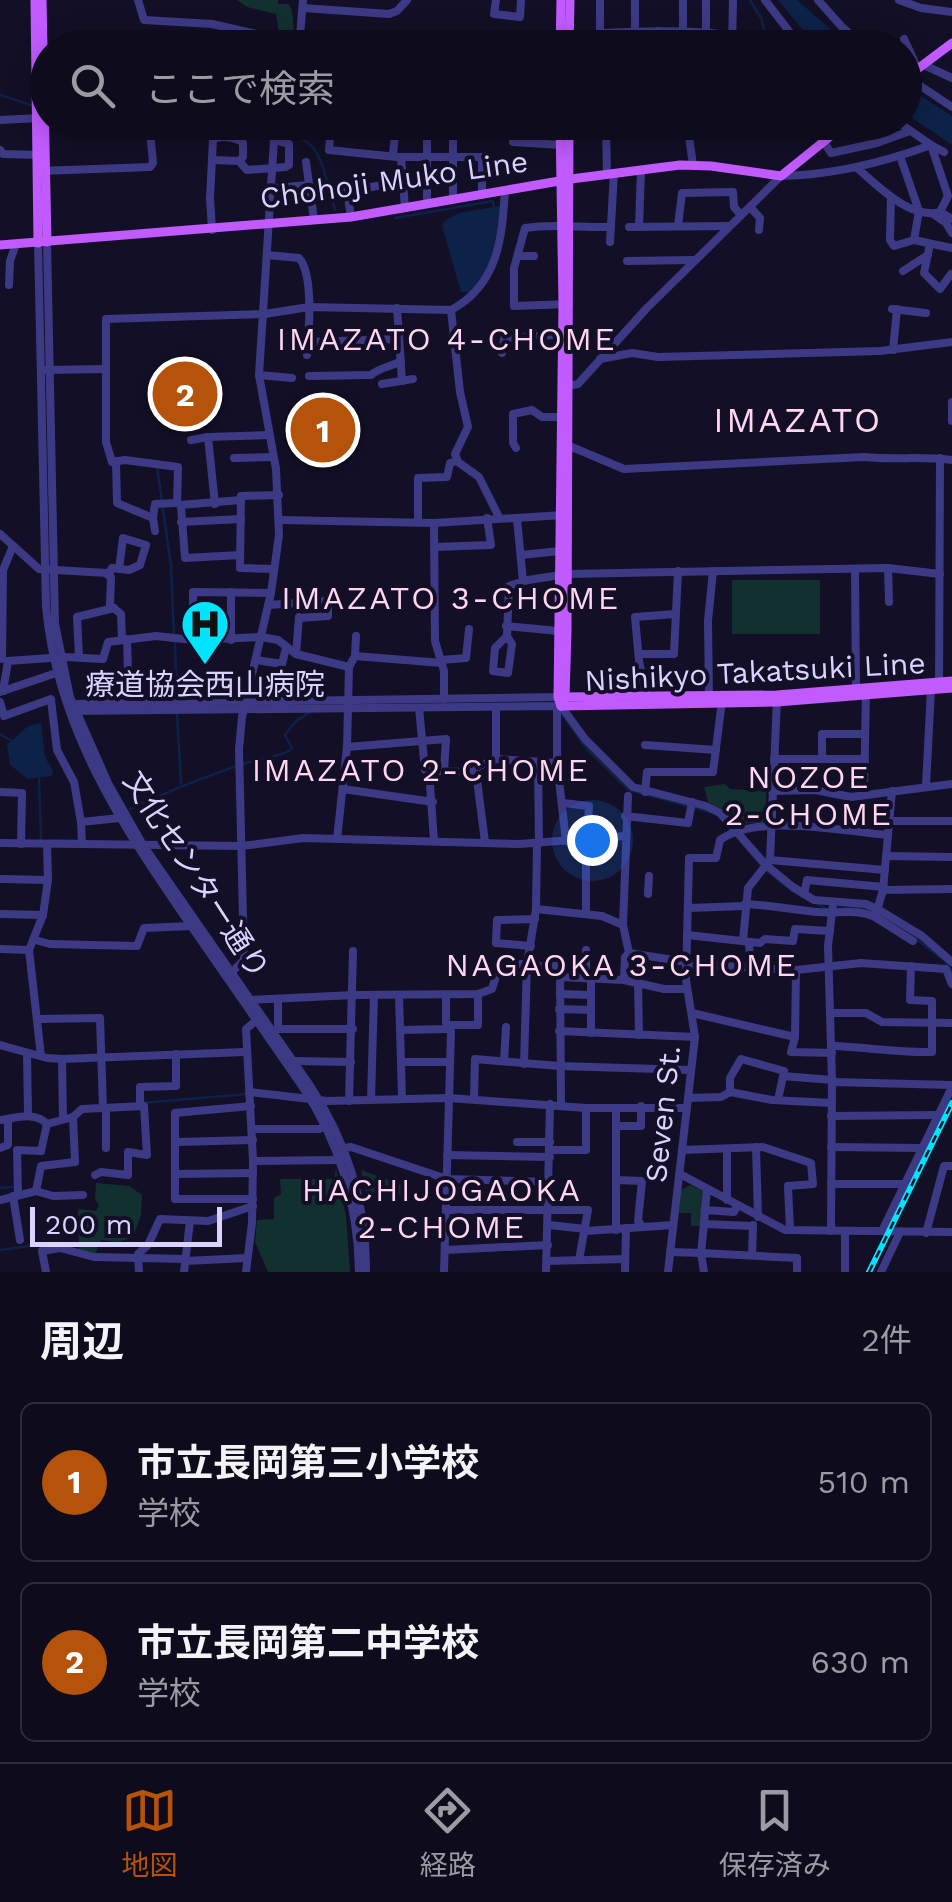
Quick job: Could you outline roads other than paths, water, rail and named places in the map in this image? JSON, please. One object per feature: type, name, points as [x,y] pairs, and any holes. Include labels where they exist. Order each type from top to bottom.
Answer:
[{"type":"main road","points":[[38,0],[39,30]]},
{"type":"main road","points":[[561,0],[564,30]]},
{"type":"main road","points":[[566,30],[570,0]]},
{"type":"main road","points":[[922,64],[952,43]]},
{"type":"main road","points":[[40,140],[42,171]]},
{"type":"main road","points":[[42,242],[43,140]]},
{"type":"main road","name":"Nishikyo Takatsuki Line","points":[[561,140],[567,180]]},
{"type":"main road","name":"Nishikyo Takatsuki Line","points":[[560,701],[568,140]]},
{"type":"main road","points":[[781,176],[823,141]]},
{"type":"main road","name":"Chohoji Muko Line","points":[[0,245],[351,217],[567,180],[694,165],[781,176]]},
{"type":"main road","name":"Nishikyo Takatsuki Line","points":[[560,701],[566,334]]},
{"type":"main road","name":"Nishikyo Takatsuki Line","points":[[560,701],[709,701],[952,684]]},
{"type":"street","points":[[138,0],[144,20],[212,24],[239,30]]},
{"type":"street","points":[[302,30],[303,4],[389,14],[408,0]]},
{"type":"street","points":[[496,0],[494,14],[520,17],[521,0]]},
{"type":"street","points":[[600,0],[600,30]]},
{"type":"street","points":[[632,30],[634,0]]},
{"type":"street","points":[[684,0],[684,30]]},
{"type":"street","points":[[706,0],[706,30]]},
{"type":"street","points":[[732,30],[733,0]]},
{"type":"street","points":[[765,0],[788,30]]},
{"type":"street","points":[[818,0],[844,30]]},
{"type":"street","points":[[899,0],[952,12]]},
{"type":"street","points":[[922,67],[952,78]]},
{"type":"street","points":[[922,87],[952,107]]},
{"type":"street","points":[[0,120],[30,119]]},
{"type":"street","points":[[42,171],[150,167],[151,140]]},
{"type":"street","points":[[212,230],[213,140]]},
{"type":"street","points":[[233,140],[243,143],[243,158],[239,161]]},
{"type":"street","points":[[229,975],[244,960],[239,749],[271,593],[280,520],[274,457],[259,376],[275,140]]},
{"type":"street","points":[[212,160],[239,161],[248,170],[288,165],[288,144],[284,140]]},
{"type":"street","points":[[330,140],[329,150],[482,158],[482,194]]},
{"type":"street","points":[[396,140],[405,208]]},
{"type":"street","points":[[426,140],[427,204]]},
{"type":"street","points":[[453,140],[453,200]]},
{"type":"street","points":[[513,140],[561,145]]},
{"type":"street","points":[[607,140],[610,242]]},
{"type":"street","points":[[690,140],[694,165]]},
{"type":"street","points":[[823,141],[831,153],[878,140]]},
{"type":"street","points":[[922,140],[944,152]]},
{"type":"street","points":[[568,386],[578,384],[781,176],[814,176],[857,168],[931,146]]},
{"type":"street","points":[[931,146],[950,194],[936,213]]},
{"type":"street","points":[[0,150],[4,154],[38,155]]},
{"type":"street","points":[[900,156],[919,210],[914,240]]},
{"type":"street","points":[[306,162],[314,220]]},
{"type":"street","points":[[857,168],[891,197],[952,219]]},
{"type":"street","points":[[641,170],[634,227],[730,226]]},
{"type":"street","points":[[351,217],[346,190],[401,182]]},
{"type":"street","points":[[273,188],[309,185]]},
{"type":"street","points":[[240,554],[185,558],[178,467],[112,462],[106,442],[106,319],[264,314],[309,307],[451,310],[471,299],[484,285],[502,232],[505,190]]},
{"type":"street","points":[[678,226],[682,193],[733,192],[734,207],[741,215]]},
{"type":"street","points":[[891,197],[890,240],[894,246],[914,240]]},
{"type":"street","points":[[750,207],[760,218],[760,230]]},
{"type":"street","points":[[936,213],[952,233]]},
{"type":"street","points":[[566,304],[514,306],[518,256],[526,228],[554,223],[611,227]]},
{"type":"street","points":[[914,240],[929,250]]},
{"type":"street","name":"文化センター通り","points":[[42,242],[56,672],[139,845],[191,926],[251,1000],[259,1018],[275,1029],[344,1148],[361,1216],[362,1272]]},
{"type":"street","points":[[9,285],[5,270],[16,244]]},
{"type":"street","points":[[903,271],[929,250],[952,248]]},
{"type":"street","points":[[929,250],[924,273],[940,289],[952,274],[952,264]]},
{"type":"street","points":[[267,255],[299,258],[305,264],[308,355]]},
{"type":"street","points":[[518,256],[534,256]]},
{"type":"street","points":[[626,261],[695,260]]},
{"type":"street","points":[[397,308],[402,381]]},
{"type":"street","points":[[893,350],[894,309],[926,313]]},
{"type":"street","points":[[451,310],[468,427],[457,446],[457,460]]},
{"type":"street","points":[[502,353],[504,339],[566,334]]},
{"type":"street","points":[[308,342],[400,339]]},
{"type":"street","points":[[600,359],[632,353],[658,357],[766,356],[893,350],[952,342]]},
{"type":"street","points":[[310,376],[371,375],[401,361]]},
{"type":"street","points":[[46,370],[106,370]]},
{"type":"street","points":[[259,376],[292,378]]},
{"type":"street","points":[[382,384],[413,380]]},
{"type":"street","points":[[952,402],[952,422]]},
{"type":"street","points":[[516,448],[513,414],[532,410],[542,417],[565,417]]},
{"type":"street","points":[[191,440],[269,435]]},
{"type":"street","points":[[208,437],[215,504]]},
{"type":"street","points":[[567,445],[624,469],[864,457],[952,460]]},
{"type":"street","points":[[234,458],[274,457]]},
{"type":"street","points":[[926,786],[939,653],[940,458]]},
{"type":"street","points":[[457,460],[480,477],[499,518]]},
{"type":"street","points":[[418,522],[418,478],[447,477],[450,463],[457,460]]},
{"type":"street","points":[[116,461],[118,506],[153,518]]},
{"type":"street","points":[[940,492],[952,492]]},
{"type":"street","points":[[274,568],[240,568],[241,496],[279,495]]},
{"type":"street","points":[[155,531],[154,504],[241,500]]},
{"type":"street","points":[[280,520],[434,522],[564,515]]},
{"type":"street","points":[[435,548],[491,545],[487,518]]},
{"type":"street","points":[[181,522],[241,519]]},
{"type":"street","points":[[517,519],[523,581]]},
{"type":"street","points":[[434,522],[436,641],[442,662],[444,699]]},
{"type":"street","points":[[940,524],[952,524]]},
{"type":"street","points":[[0,534],[39,569],[108,575]]},
{"type":"street","points":[[119,568],[123,538],[146,545],[140,565],[129,570],[112,568],[108,575],[110,605],[121,614],[125,639],[129,707]]},
{"type":"street","points":[[12,546],[1,570],[1,691],[56,672]]},
{"type":"street","points":[[520,555],[560,551]]},
{"type":"street","points":[[940,556],[952,556]]},
{"type":"street","points":[[506,631],[512,644],[508,674],[493,672],[495,648],[506,631],[510,586],[564,575],[888,568],[940,574]]},
{"type":"street","points":[[888,568],[889,602]]},
{"type":"street","points":[[855,569],[865,734],[864,795]]},
{"type":"street","points":[[638,654],[674,654],[678,572]]},
{"type":"street","points":[[709,701],[708,621],[713,572]]},
{"type":"street","points":[[940,589],[952,589]]},
{"type":"street","points":[[193,640],[193,592],[271,593]]},
{"type":"street","points":[[231,592],[231,640]]},
{"type":"street","points":[[268,605],[328,601],[328,616],[299,618]]},
{"type":"street","points":[[296,654],[298,603]]},
{"type":"street","points":[[79,657],[77,616],[114,608]]},
{"type":"street","points":[[648,701],[638,654],[636,617],[675,614]]},
{"type":"street","points":[[940,621],[952,621]]},
{"type":"street","points":[[356,656],[442,662],[466,658],[469,628]]},
{"type":"street","points":[[506,631],[559,631]]},
{"type":"street","points":[[3,659],[102,658],[108,642],[156,636],[193,640],[262,636],[278,640],[296,654],[348,666]]},
{"type":"street","points":[[337,838],[346,746],[348,666],[356,656],[356,636]]},
{"type":"street","points":[[256,660],[282,664],[286,648]]},
{"type":"street","points":[[939,653],[952,653]]},
{"type":"street","name":"文化センター通り","points":[[56,658],[85,752],[120,818],[315,1099],[340,1160],[355,1217],[362,1272]]},
{"type":"street","points":[[751,970],[745,905],[751,882],[765,865],[777,698]]},
{"type":"street","points":[[0,702],[4,716],[51,700],[129,707],[346,705],[444,699],[560,701]]},
{"type":"street","points":[[51,700],[57,750],[74,782],[82,842]]},
{"type":"street","points":[[645,792],[647,772],[713,772],[722,700]]},
{"type":"street","points":[[346,705],[496,707],[560,701]]},
{"type":"street","points":[[560,701],[557,763],[566,841]]},
{"type":"street","points":[[560,701],[573,725],[633,787],[720,813],[765,865],[804,894],[833,908]]},
{"type":"street","points":[[496,707],[496,759]]},
{"type":"street","points":[[419,708],[425,770],[476,772]]},
{"type":"street","points":[[822,759],[822,734],[865,734]]},
{"type":"street","points":[[346,746],[446,739],[444,770]]},
{"type":"street","points":[[645,745],[716,750]]},
{"type":"street","points":[[485,842],[477,768],[496,759],[557,763]]},
{"type":"street","points":[[774,759],[865,759]]},
{"type":"street","points":[[524,1064],[527,965],[535,914],[538,762]]},
{"type":"street","points":[[429,771],[434,841]]},
{"type":"street","points":[[772,791],[815,790],[851,796],[952,784]]},
{"type":"street","points":[[342,789],[433,802]]},
{"type":"street","points":[[877,914],[892,791]]},
{"type":"street","points":[[0,792],[22,793],[21,841]]},
{"type":"street","points":[[628,796],[623,924],[629,953]]},
{"type":"street","points":[[625,816],[688,823],[692,802]]},
{"type":"street","points":[[563,803],[589,806],[584,839],[586,914]]},
{"type":"street","points":[[81,822],[120,818]]},
{"type":"street","points":[[889,820],[952,821]]},
{"type":"street","points":[[734,831],[770,825],[888,834]]},
{"type":"street","name":"Seven St.","points":[[668,1272],[695,1037],[686,989],[689,858],[716,858],[720,840],[734,831]]},
{"type":"street","points":[[0,843],[242,846],[303,838],[538,842],[625,836]]},
{"type":"street","points":[[41,1056],[29,950],[43,915],[48,845]]},
{"type":"street","points":[[886,856],[952,857]]},
{"type":"street","points":[[765,865],[885,870]]},
{"type":"street","points":[[648,894],[649,876]]},
{"type":"street","points":[[0,878],[48,880]]},
{"type":"street","points":[[804,894],[807,880],[883,889],[952,889]]},
{"type":"street","points":[[688,908],[833,908],[866,904],[913,940]]},
{"type":"street","points":[[830,1231],[829,967],[833,908]]},
{"type":"street","points":[[0,914],[43,915]]},
{"type":"street","points":[[531,946],[496,943],[498,920],[535,914],[586,914],[623,924]]},
{"type":"street","points":[[877,914],[922,936],[950,966],[952,984]]},
{"type":"street","points":[[35,940],[64,945],[136,946],[144,928],[191,926]]},
{"type":"street","points":[[687,935],[746,942],[794,941],[795,929],[830,930]]},
{"type":"street","points":[[0,949],[29,950]]},
{"type":"street","points":[[586,950],[591,1033]]},
{"type":"street","points":[[349,1101],[353,951]]},
{"type":"street","points":[[629,953],[751,970],[861,963],[950,966]]},
{"type":"street","points":[[624,980],[625,958],[629,953]]},
{"type":"street","points":[[251,1000],[478,994],[492,989],[498,970],[509,964],[560,966],[561,1104]]},
{"type":"street","points":[[791,1052],[869,1047],[890,1052],[932,1052],[932,1002],[910,1000],[911,966]]},
{"type":"street","points":[[778,1100],[795,1037],[796,970]]},
{"type":"street","points":[[560,977],[624,980],[664,989],[686,989]]},
{"type":"street","points":[[638,982],[639,1035]]},
{"type":"street","points":[[478,994],[478,1025]]},
{"type":"street","points":[[560,994],[591,995]]},
{"type":"street","points":[[371,1100],[374,995]]},
{"type":"street","points":[[400,995],[402,1098]]},
{"type":"street","points":[[444,1272],[450,1098],[446,995]]},
{"type":"street","points":[[278,1000],[275,1029],[353,1029]]},
{"type":"street","points":[[560,1009],[591,1010]]},
{"type":"street","points":[[692,1013],[795,1037]]},
{"type":"street","points":[[830,1014],[866,1013],[882,1022],[952,1024]]},
{"type":"street","points":[[39,1019],[100,1018],[106,1148]]},
{"type":"street","points":[[246,1272],[254,1140],[246,1029],[259,1018]]},
{"type":"street","points":[[401,1030],[491,1025]]},
{"type":"street","points":[[504,1062],[506,1026]]},
{"type":"street","points":[[559,1031],[695,1037]]},
{"type":"street","points":[[0,1044],[62,1058],[245,1052]]},
{"type":"street","points":[[28,1052],[28,1116]]},
{"type":"street","points":[[140,1106],[140,1087],[176,1086],[176,1054]]},
{"type":"street","points":[[41,1166],[76,1162],[62,1058]]},
{"type":"street","points":[[730,1092],[730,1078],[741,1058],[784,1074],[832,1081],[952,1086],[882,1231]]},
{"type":"street","points":[[474,1099],[475,1059],[691,1070]]},
{"type":"street","points":[[294,1061],[351,1062]]},
{"type":"street","points":[[402,1062],[450,1062]]},
{"type":"street","points":[[249,1092],[349,1101],[450,1098],[586,1108],[688,1103],[730,1092],[832,1104]]},
{"type":"street","points":[[546,1272],[550,1104]]},
{"type":"street","points":[[47,1124],[82,1109],[144,1106],[147,1155],[128,1152],[128,1175],[95,1175]]},
{"type":"street","points":[[251,1106],[175,1113],[175,1199],[253,1202]]},
{"type":"street","points":[[616,1126],[641,1126],[641,1106]]},
{"type":"street","points":[[448,1156],[586,1150],[586,1108]]},
{"type":"street","points":[[616,1108],[616,1180],[625,1272]]},
{"type":"street","points":[[0,1148],[8,1146],[4,1119],[28,1116],[42,1118],[47,1124]]},
{"type":"street","points":[[832,1116],[938,1116]]},
{"type":"street","points":[[36,1191],[47,1124]]},
{"type":"street","points":[[253,1129],[326,1126]]},
{"type":"street","points":[[176,1142],[254,1140]]},
{"type":"street","points":[[517,1142],[550,1150]]},
{"type":"street","points":[[344,1148],[351,1147],[447,1180],[550,1182]]},
{"type":"street","points":[[682,1150],[756,1147],[786,1153],[814,1166],[813,1184],[788,1186],[790,1230]]},
{"type":"street","points":[[752,1256],[756,1147]]},
{"type":"street","points":[[830,1147],[922,1148]]},
{"type":"street","points":[[726,1149],[726,1200]]},
{"type":"street","points":[[20,1240],[17,1150],[41,1150]]},
{"type":"street","points":[[254,1161],[340,1160]]},
{"type":"street","points":[[926,1232],[944,1166],[952,1166]]},
{"type":"street","points":[[175,1174],[253,1173]]},
{"type":"street","points":[[680,1174],[775,1227],[952,1232]]},
{"type":"street","points":[[616,1180],[642,1181],[638,1221],[642,1226]]},
{"type":"street","points":[[831,1184],[906,1184]]},
{"type":"street","points":[[704,1272],[701,1253],[707,1190]]},
{"type":"street","points":[[0,1200],[36,1191],[53,1196],[83,1195]]},
{"type":"street","points":[[139,1272],[138,1258],[160,1218],[208,1221],[253,1202]]},
{"type":"street","points":[[705,1210],[734,1212],[738,1206]]},
{"type":"street","points":[[446,1210],[588,1210],[579,1260]]},
{"type":"street","points":[[704,1224],[755,1219]]},
{"type":"street","points":[[184,1272],[190,1222]]},
{"type":"street","points":[[548,1226],[586,1230],[673,1225]]},
{"type":"street","points":[[844,1272],[846,1231]]},
{"type":"street","points":[[881,1272],[900,1232]]},
{"type":"street","points":[[445,1250],[548,1246]]},
{"type":"street","points":[[46,1272],[42,1251],[60,1248],[94,1257],[248,1258]]},
{"type":"street","points":[[670,1252],[797,1258],[797,1272]]},
{"type":"street","points":[[547,1261],[626,1259]]},
{"type":"street","points":[[564,1261],[564,1272]]},
{"type":"water","points":[[778,0],[797,0],[831,30],[803,30]]},
{"type":"water","points":[[922,97],[952,116],[952,145],[922,125]]},
{"type":"water","points":[[500,206],[485,273],[474,293],[461,292],[442,226],[444,221],[459,213]]},
{"type":"water","points":[[41,723],[52,776],[28,779],[10,765],[7,745],[28,726]]},
{"type":"waterway","points":[[750,0],[764,30]]},
{"type":"waterway","points":[[0,95],[30,105]]},
{"type":"waterway","points":[[304,140],[323,167],[335,210]]},
{"type":"waterway","points":[[395,218],[493,201],[494,207]]},
{"type":"waterway","points":[[157,467],[162,501]]},
{"type":"waterway","points":[[163,509],[171,566],[174,635]]},
{"type":"waterway","points":[[175,643],[177,700]]},
{"type":"waterway","points":[[130,809],[219,772],[288,751],[292,748],[285,735],[311,711]]},
{"type":"waterway","points":[[177,713],[181,784]]},
{"type":"waterway","points":[[561,713],[587,749],[629,790],[710,812]]},
{"type":"waterway","points":[[0,734],[12,741]]},
{"type":"waterway","points":[[39,778],[41,840]]},
{"type":"waterway","points":[[51,840],[78,840]]},
{"type":"waterway","points":[[740,841],[761,866]]},
{"type":"waterway","points":[[767,871],[792,891],[827,909]]},
{"type":"waterway","points":[[840,908],[872,911]]},
{"type":"waterway","points":[[916,939],[952,971]]},
{"type":"waterway","points":[[141,1103],[248,1094]]},
{"type":"waterway","points":[[0,1188],[13,1187]]},
{"type":"waterway","points":[[0,1250],[38,1245]]},
{"type":"railway","points":[[869,1272],[952,1103]]},
{"type":"place","name":"市立長岡第二中学校","points":[[185,394]]},
{"type":"place","name":"市立長岡第三小学校","points":[[323,430]]},
{"type":"place","name":"療道協会西山病院","points":[[205,666]]},
{"type":"district","name":"IMAZATO 4-CHOME","points":[[447,339]]},
{"type":"district","name":"IMAZATO","points":[[798,420]]},
{"type":"district","name":"IMAZATO 3-CHOME","points":[[451,598]]},
{"type":"district","name":"IMAZATO 2-CHOME","points":[[421,770]]},
{"type":"district","name":"NOZOE 2-CHOME","points":[[809,796]]},
{"type":"district","name":"NAGAOKA 3-CHOME","points":[[622,965]]},
{"type":"district","name":"HACHIJOGAOKA 2-CHOME","points":[[442,1208]]}]
